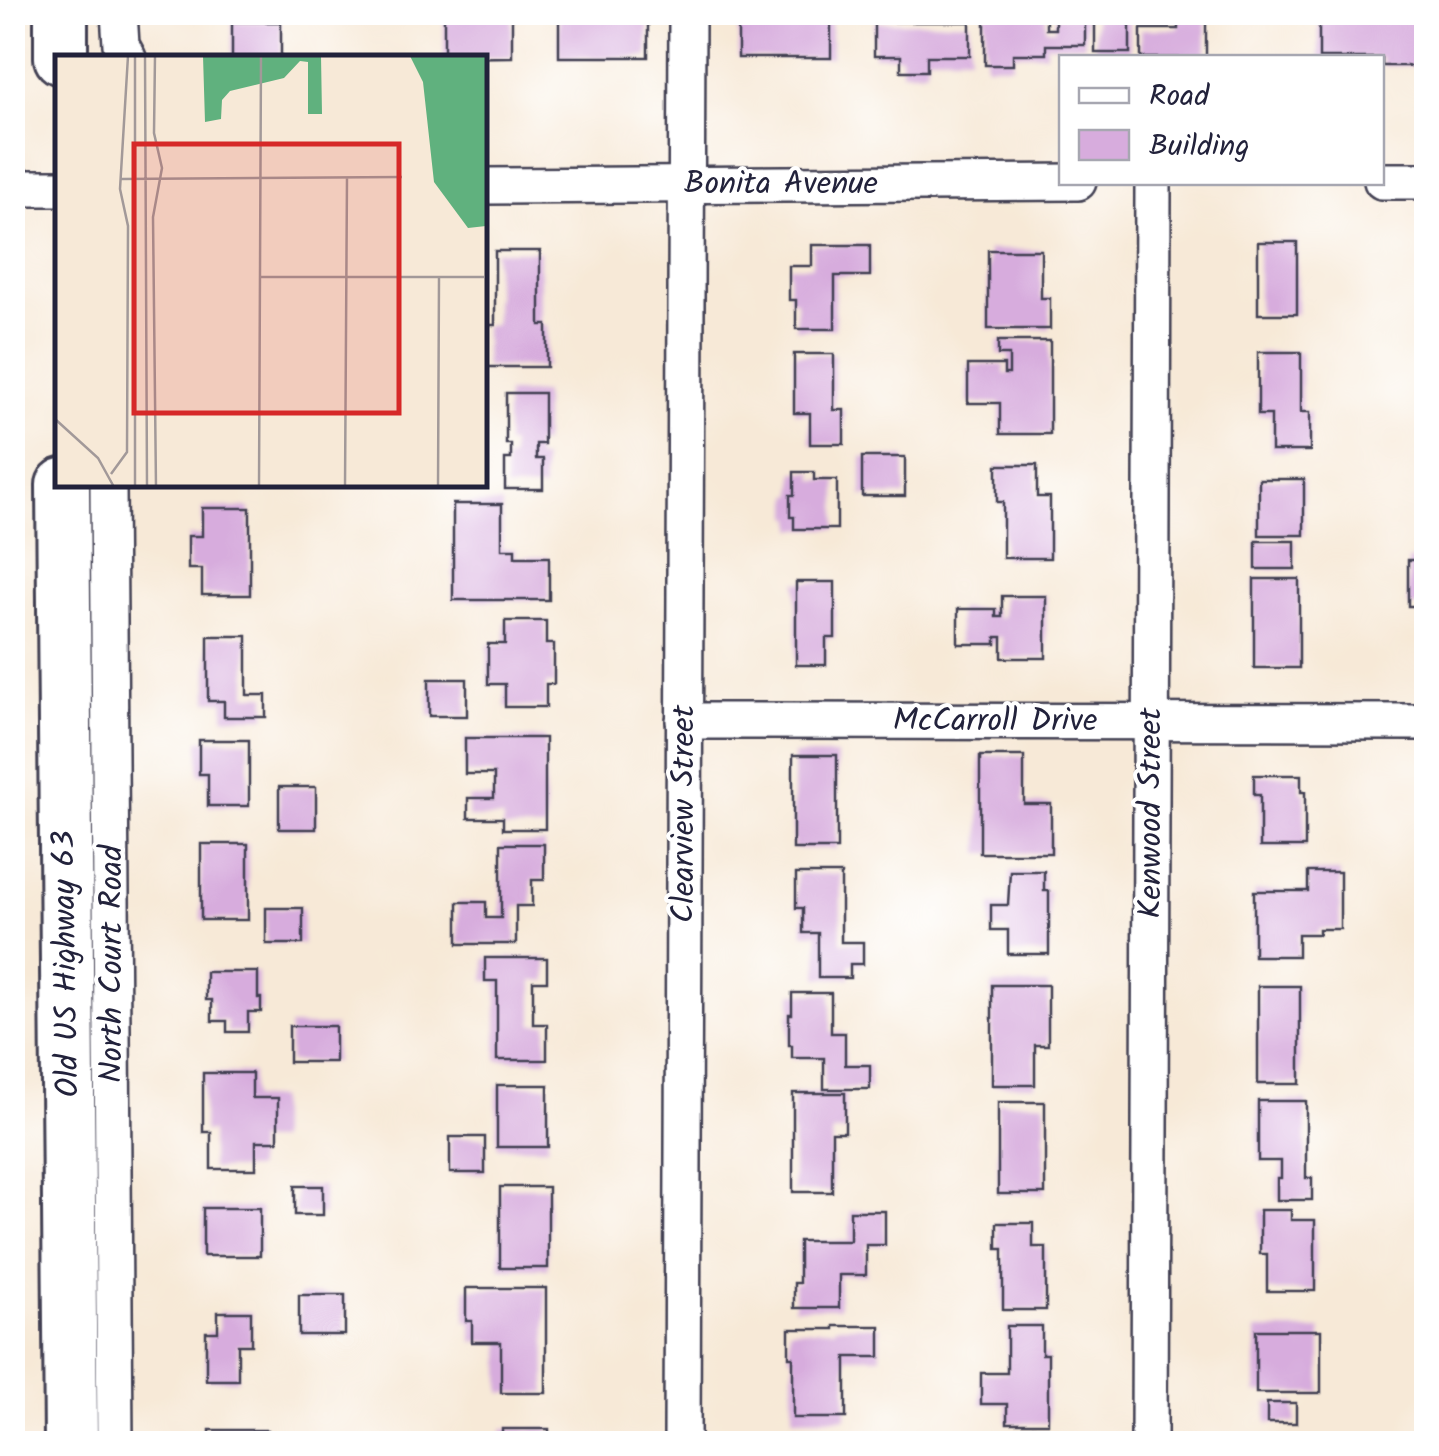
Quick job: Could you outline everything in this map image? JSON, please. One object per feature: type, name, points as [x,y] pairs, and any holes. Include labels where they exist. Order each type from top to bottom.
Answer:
[{"type":"highway","points":[[61,12],[61,55]]},
{"type":"highway","name":"Old US Highway 63","points":[[62,488],[71,1444]]},
{"type":"street","points":[[119,12],[121,45],[126,55]]},
{"type":"street","name":"Clearview Street","points":[[682,1444],[687,12]]},
{"type":"street","points":[[1384,181],[1426,181]]},
{"type":"street","name":"Bonita Avenue","points":[[488,186],[1059,182]]},
{"type":"street","name":"Kenwood Street","points":[[1149,1444],[1153,185]]},
{"type":"street","points":[[12,188],[55,188]]},
{"type":"street","name":"North Court Road","points":[[108,488],[115,1444]]},
{"type":"street","name":"McCarroll Drive","points":[[684,720],[1426,722]]},
{"type":"building","points":[[738,12],[831,12],[831,58],[738,58]]},
{"type":"building","points":[[985,12],[1046,12],[1046,29],[1055,29],[1055,16],[1085,16],[1085,45],[1046,45],[1046,54],[1013,54],[1013,65],[985,65]]},
{"type":"building","points":[[1178,12],[1206,12],[1206,55],[1141,55],[1141,29],[1178,29]]},
{"type":"building","points":[[1401,12],[1426,12],[1426,66],[1384,66],[1384,55],[1319,55],[1319,18],[1401,18]]},
{"type":"building","points":[[444,15],[512,15],[512,57],[444,55]]},
{"type":"building","points":[[559,17],[648,17],[648,57],[559,57]]},
{"type":"building","points":[[1095,18],[1130,18],[1130,53],[1095,53]]},
{"type":"building","points":[[232,22],[281,22],[281,55],[232,55]]},
{"type":"building","points":[[874,22],[970,22],[970,56],[927,56],[927,71],[901,71],[901,56],[874,56]]},
{"type":"building","points":[[1258,242],[1297,242],[1297,314],[1258,314]]},
{"type":"building","points":[[812,245],[870,245],[870,276],[835,276],[835,329],[796,329],[796,300],[789,300],[789,266],[812,266]]},
{"type":"building","points":[[988,250],[1041,250],[1041,298],[1050,298],[1050,329],[988,329]]},
{"type":"building","points":[[495,251],[540,251],[540,325],[547,325],[547,367],[488,367],[488,325],[495,325]]},
{"type":"building","points":[[998,341],[1050,341],[1050,434],[1000,434],[1000,403],[968,403],[968,365],[1004,365],[1004,374],[1009,374],[1009,355],[998,355]]},
{"type":"building","points":[[1258,352],[1301,352],[1301,412],[1310,412],[1310,451],[1271,451],[1271,415],[1258,415]]},
{"type":"building","points":[[794,354],[834,354],[834,410],[844,410],[844,444],[810,444],[810,413],[794,413]]},
{"type":"building","points":[[506,393],[544,393],[544,444],[536,444],[536,459],[543,459],[543,489],[505,489],[505,459],[511,459],[511,444],[506,444]]},
{"type":"building","points":[[862,457],[905,457],[905,496],[862,496]]},
{"type":"building","points":[[997,465],[1037,465],[1037,497],[1050,497],[1050,558],[1003,558],[1003,502],[997,502]]},
{"type":"building","points":[[794,472],[814,472],[814,480],[837,480],[837,529],[794,529],[790,495],[794,495]]},
{"type":"building","points":[[1259,479],[1304,479],[1304,535],[1259,535]]},
{"type":"building","points":[[453,504],[502,504],[502,549],[515,549],[515,557],[549,557],[549,600],[453,600]]},
{"type":"building","points":[[202,508],[250,508],[250,595],[202,595],[202,569],[188,569],[188,536],[202,536]]},
{"type":"building","points":[[1256,541],[1295,541],[1295,569],[1256,569]]},
{"type":"building","points":[[1408,560],[1426,560],[1426,606],[1408,606]]},
{"type":"building","points":[[1254,579],[1299,579],[1299,668],[1254,668]]},
{"type":"building","points":[[796,582],[835,582],[835,638],[826,638],[826,665],[796,665]]},
{"type":"building","points":[[1002,596],[1046,596],[1046,658],[1002,658],[1002,637],[996,637],[996,644],[958,644],[958,609],[996,609],[996,617],[1002,617]]},
{"type":"building","points":[[505,621],[546,621],[546,644],[554,644],[554,684],[546,684],[546,707],[505,707],[505,684],[488,684],[488,644],[505,644]]},
{"type":"building","points":[[208,636],[247,636],[247,695],[266,695],[266,717],[224,717],[224,701],[208,701]]},
{"type":"building","points":[[429,679],[467,679],[467,716],[429,716]]},
{"type":"building","points":[[465,738],[545,738],[545,829],[503,829],[503,818],[468,818],[468,798],[494,798],[494,774],[465,774]]},
{"type":"building","points":[[199,740],[249,740],[249,806],[208,806],[208,774],[199,774]]},
{"type":"building","points":[[793,755],[837,755],[837,849],[793,849]]},
{"type":"building","points":[[980,756],[1024,756],[1024,804],[1051,804],[1051,853],[980,853]]},
{"type":"building","points":[[1254,775],[1301,775],[1301,792],[1305,792],[1305,847],[1260,847],[1260,795],[1254,795]]},
{"type":"building","points":[[279,787],[316,787],[316,829],[279,829]]},
{"type":"building","points":[[201,844],[248,844],[248,920],[201,920]]},
{"type":"building","points":[[501,844],[544,844],[544,880],[532,880],[532,906],[516,906],[516,944],[458,944],[458,902],[486,902],[486,918],[501,918]]},
{"type":"building","points":[[1010,871],[1044,871],[1044,891],[1049,891],[1049,954],[1008,954],[1008,930],[991,930],[991,905],[1008,905]]},
{"type":"building","points":[[1308,872],[1340,872],[1340,929],[1298,934],[1298,956],[1254,956],[1254,891],[1308,891]]},
{"type":"building","points":[[796,874],[841,874],[841,942],[863,942],[863,964],[850,964],[850,978],[818,978],[818,933],[803,933],[803,908],[796,908]]},
{"type":"building","points":[[266,908],[303,908],[303,944],[266,944]]},
{"type":"building","points":[[485,958],[547,958],[547,981],[533,981],[533,1024],[547,1024],[547,1060],[497,1060],[497,981],[485,981]]},
{"type":"building","points":[[206,972],[258,972],[261,1012],[248,1012],[248,1032],[227,1032],[227,1021],[212,1021],[212,1000],[206,1000]]},
{"type":"building","points":[[992,985],[1048,985],[1048,1045],[1035,1045],[1035,1085],[992,1085]]},
{"type":"building","points":[[1258,986],[1300,986],[1300,1084],[1258,1084]]},
{"type":"building","points":[[792,993],[831,993],[831,1033],[845,1033],[845,1065],[870,1065],[870,1089],[824,1089],[824,1058],[792,1058]]},
{"type":"building","points":[[289,1026],[335,1026],[335,1062],[289,1062]]},
{"type":"building","points":[[203,1073],[252,1073],[252,1098],[278,1098],[278,1141],[256,1141],[256,1169],[211,1169],[211,1132],[203,1132]]},
{"type":"building","points":[[497,1085],[548,1085],[548,1147],[497,1147]]},
{"type":"building","points":[[793,1093],[845,1093],[845,1132],[832,1132],[832,1192],[793,1192]]},
{"type":"building","points":[[1258,1101],[1306,1101],[1306,1178],[1312,1178],[1312,1200],[1277,1200],[1281,1161],[1258,1161]]},
{"type":"building","points":[[998,1102],[1045,1102],[1045,1194],[998,1194]]},
{"type":"building","points":[[450,1137],[485,1137],[485,1173],[450,1173]]},
{"type":"building","points":[[295,1186],[323,1186],[323,1215],[295,1215]]},
{"type":"building","points":[[500,1187],[548,1187],[548,1268],[500,1268]]},
{"type":"building","points":[[203,1208],[260,1208],[260,1256],[203,1256]]},
{"type":"building","points":[[1260,1210],[1291,1210],[1291,1220],[1315,1220],[1315,1291],[1267,1291],[1267,1254],[1260,1254]]},
{"type":"building","points":[[850,1211],[885,1211],[885,1245],[866,1245],[866,1275],[839,1275],[839,1308],[794,1308],[794,1283],[799,1283],[799,1241],[850,1241]]},
{"type":"building","points":[[997,1223],[1033,1223],[1033,1247],[1046,1247],[1046,1310],[1003,1310],[1003,1249],[997,1249]]},
{"type":"building","points":[[466,1288],[546,1288],[546,1393],[501,1393],[501,1342],[472,1342],[472,1321],[466,1321]]},
{"type":"building","points":[[299,1295],[345,1295],[345,1335],[299,1335]]},
{"type":"building","points":[[218,1312],[251,1312],[251,1345],[238,1345],[238,1380],[206,1380],[206,1332],[218,1332]]},
{"type":"building","points":[[880,1326],[880,1357],[846,1357],[846,1418],[793,1418],[789,1329]]},
{"type":"building","points":[[1007,1326],[1042,1326],[1042,1354],[1048,1354],[1048,1423],[1007,1423],[1007,1404],[981,1404],[981,1373],[1007,1373]]},
{"type":"building","points":[[1256,1330],[1321,1330],[1321,1393],[1256,1393]]},
{"type":"building","points":[[1267,1403],[1296,1403],[1296,1423],[1267,1423]]},
{"type":"building","points":[[502,1429],[549,1429],[549,1444],[502,1444]]},
{"type":"building","points":[[210,1430],[267,1430],[267,1444],[210,1444]]}]
